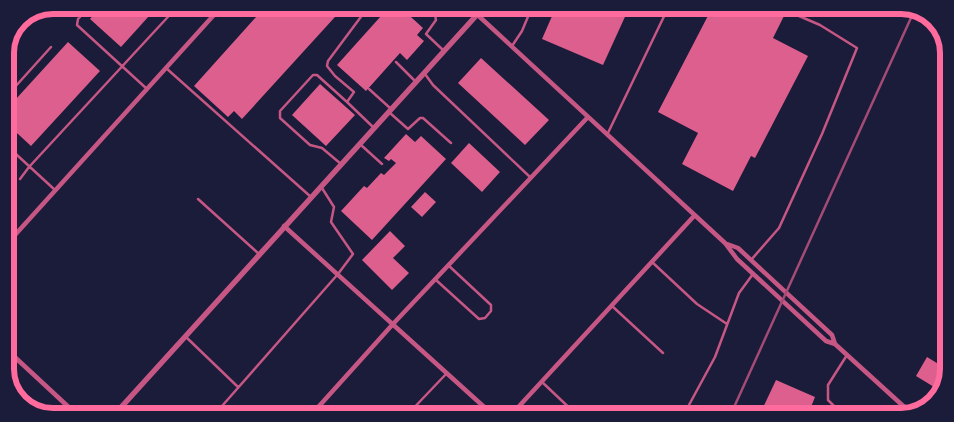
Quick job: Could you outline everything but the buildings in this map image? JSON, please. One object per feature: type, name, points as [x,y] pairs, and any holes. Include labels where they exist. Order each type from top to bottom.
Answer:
[{"type":"street","points":[[14,236],[215,14]]},
{"type":"street","points":[[120,408],[478,15],[725,244],[753,274],[826,341],[836,344]]},
{"type":"street","points":[[317,408],[393,324],[588,117]]},
{"type":"street","points":[[518,408],[694,216]]},
{"type":"street","points":[[284,226],[485,408]]},
{"type":"street","points":[[725,244],[738,248],[832,335],[836,344],[847,355],[906,408]]},
{"type":"street","points":[[14,356],[70,408]]},
{"type":"lane","points":[[83,14],[78,19],[77,25],[147,89]]},
{"type":"lane","points":[[20,179],[171,14]]},
{"type":"lane","points":[[347,102],[354,92],[335,76],[327,66],[328,61],[363,14]]},
{"type":"lane","points":[[434,14],[436,20],[426,34],[444,51]]},
{"type":"lane","points":[[512,46],[522,31],[529,14]]},
{"type":"lane","points":[[608,135],[665,14]]},
{"type":"lane","points":[[751,260],[779,228],[822,134],[857,48],[820,25],[799,16]]},
{"type":"lane","points":[[14,88],[51,47]]},
{"type":"lane","points":[[396,62],[416,82]]},
{"type":"lane","points":[[166,68],[311,197]]},
{"type":"lane","points":[[424,73],[432,85],[530,177]]},
{"type":"lane","points":[[341,164],[322,148],[310,144],[280,118],[280,111],[313,75],[317,75],[374,128]]},
{"type":"lane","points":[[369,89],[408,129],[420,118],[423,118],[451,143]]},
{"type":"lane","points":[[360,144],[382,164]]},
{"type":"lane","points":[[14,153],[55,190]]},
{"type":"lane","points":[[220,408],[338,274],[353,254],[331,222],[334,207],[321,186]]},
{"type":"lane","points":[[198,199],[259,254]]},
{"type":"lane","points":[[652,262],[697,304],[727,324]]},
{"type":"lane","points":[[435,279],[479,319],[485,318],[491,311],[491,305],[448,266]]},
{"type":"lane","points":[[687,408],[715,357],[739,293],[753,274]]},
{"type":"lane","points":[[612,306],[663,353]]},
{"type":"lane","points":[[185,336],[238,387]]},
{"type":"lane","points":[[836,408],[828,400],[828,385],[847,355]]},
{"type":"lane","points":[[414,408],[447,373]]},
{"type":"lane","points":[[542,382],[570,408]]},
{"type":"railway","points":[[734,408],[912,16]]}]
